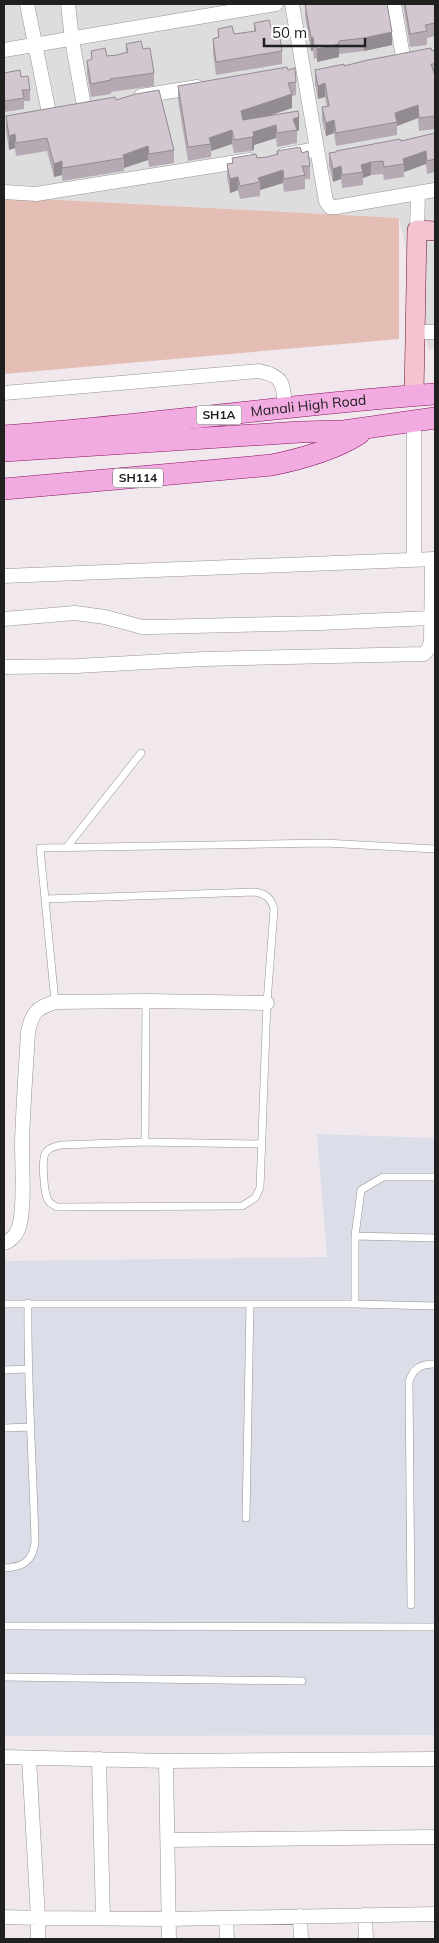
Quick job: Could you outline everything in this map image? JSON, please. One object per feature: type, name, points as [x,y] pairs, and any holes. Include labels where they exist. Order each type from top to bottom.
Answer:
[{"type":"main road","name":"Manali High Road","points":[[4,436],[62,432],[371,398],[435,394]]},
{"type":"main road","points":[[270,435],[272,465],[298,460],[351,440],[375,426],[371,398]]},
{"type":"main road","points":[[290,406],[300,432]]},
{"type":"main road","name":"Manali High Road","points":[[4,451],[228,436],[344,431],[425,419]]},
{"type":"main road","points":[[228,436],[229,469]]},
{"type":"main road","name":"SH114","points":[[4,489],[272,465]]},
{"type":"street","points":[[27,4],[37,45],[58,111]]},
{"type":"street","points":[[31,116],[89,105],[72,40],[68,4]]},
{"type":"street","points":[[4,50],[276,4]]},
{"type":"street","points":[[292,4],[322,155],[326,201],[330,207],[435,190]]},
{"type":"street","points":[[394,4],[398,58],[419,54]]},
{"type":"street","points":[[132,98],[208,85]]},
{"type":"street","points":[[4,192],[36,194],[264,158],[322,155]]},
{"type":"street","points":[[414,395],[415,332],[426,231],[418,193]]},
{"type":"street","points":[[415,332],[435,332]]},
{"type":"street","points":[[4,393],[259,371],[276,376],[281,382],[290,406]]},
{"type":"street","points":[[414,560],[425,419]]},
{"type":"street","points":[[4,576],[433,559],[430,618],[431,641],[429,648],[424,654],[415,656],[204,658],[76,666],[4,667]]},
{"type":"street","points":[[4,619],[75,613],[150,627],[430,618]]},
{"type":"street","points":[[4,1243],[8,1242],[16,1234],[19,1227],[21,1212],[22,1128],[31,1021],[35,1011],[55,1002],[267,1003]]},
{"type":"street","points":[[4,1757],[166,1761],[435,1759]]},
{"type":"street","points":[[29,1758],[38,1939]]},
{"type":"street","points":[[99,1760],[103,1918]]},
{"type":"street","points":[[166,1761],[169,1840],[169,1939]]},
{"type":"street","points":[[169,1840],[435,1837]]},
{"type":"street","points":[[4,1917],[226,1918],[435,1914]]},
{"type":"street","points":[[364,1915],[366,1939]]},
{"type":"street","points":[[300,1916],[301,1939]]},
{"type":"street","points":[[226,1918],[227,1939]]},
{"type":"lane","points":[[66,848],[141,753]]},
{"type":"lane","points":[[55,1002],[40,848],[324,843],[435,849]]},
{"type":"lane","points":[[46,900],[256,892],[269,897],[274,909],[267,1003],[262,1144],[260,1188],[255,1198],[242,1206],[57,1207],[49,1202],[46,1195],[43,1159],[46,1152],[51,1148],[61,1145],[145,1142],[262,1144]]},
{"type":"lane","points":[[145,1142],[146,1001]]},
{"type":"lane","points":[[355,1304],[355,1236],[361,1190],[383,1177],[435,1177]]},
{"type":"lane","points":[[355,1236],[435,1238]]},
{"type":"lane","points":[[4,1568],[22,1565],[33,1555],[34,1549],[32,1427],[27,1370],[28,1303]]},
{"type":"lane","points":[[4,1304],[355,1304],[435,1306]]},
{"type":"lane","points":[[246,1518],[250,1304]]},
{"type":"lane","points":[[411,1605],[409,1382],[411,1374],[417,1367],[435,1364]]},
{"type":"lane","points":[[4,1370],[27,1370]]},
{"type":"lane","points":[[4,1428],[32,1427]]},
{"type":"lane","points":[[4,1626],[435,1627]]},
{"type":"lane","points":[[4,1677],[302,1681]]},
{"type":"shaded area","points":[[4,4],[435,4],[435,349],[428,349],[399,218],[4,197]]},
{"type":"shaded area","points":[[4,197],[399,218],[399,339],[4,374]]},
{"type":"shaded area","points":[[317,1134],[435,1138],[435,1735],[4,1736],[4,1261],[327,1257]]},
{"type":"building","points":[[305,4],[387,4],[392,32],[339,41],[339,44],[317,49],[317,45],[314,46],[313,37],[311,38]]},
{"type":"building","points":[[405,4],[435,4],[435,23],[425,25],[427,31],[410,34]]},
{"type":"building","points":[[269,20],[271,28],[278,27],[282,51],[216,62],[213,39],[219,37],[218,29],[232,26],[234,34],[256,31],[254,23]]},
{"type":"building","points":[[141,41],[143,49],[150,48],[154,73],[110,79],[91,84],[87,61],[92,59],[91,51],[105,48],[107,56],[117,55],[128,52],[126,44]]},
{"type":"building","points":[[431,48],[432,51],[435,50],[435,64],[431,64],[435,76],[435,116],[419,118],[418,105],[395,113],[397,122],[336,133],[334,120],[326,123],[322,107],[329,106],[325,83],[318,86],[315,70]]},
{"type":"building","points":[[287,67],[288,70],[295,68],[296,82],[288,83],[292,94],[241,111],[243,120],[298,111],[299,117],[293,119],[297,130],[277,133],[276,125],[253,132],[254,136],[252,137],[234,140],[232,130],[209,138],[211,144],[188,147],[178,86]]},
{"type":"building","points":[[20,70],[21,77],[28,76],[30,90],[22,90],[24,98],[4,101],[4,73]]},
{"type":"building","points":[[159,90],[174,150],[149,154],[148,146],[123,155],[124,158],[62,168],[62,161],[54,164],[47,138],[16,143],[15,134],[9,136],[6,116],[115,97],[116,100]]},
{"type":"building","points":[[435,133],[435,159],[427,161],[426,151],[403,159],[404,164],[384,167],[383,161],[361,165],[363,172],[342,175],[341,166],[333,169],[329,153],[400,139],[401,141]]},
{"type":"building","points":[[300,147],[302,153],[308,151],[310,166],[302,166],[305,175],[284,179],[283,170],[258,178],[260,182],[240,186],[238,177],[230,179],[227,164],[233,163],[232,158],[256,154],[257,158],[267,157],[278,154],[277,151]]}]
